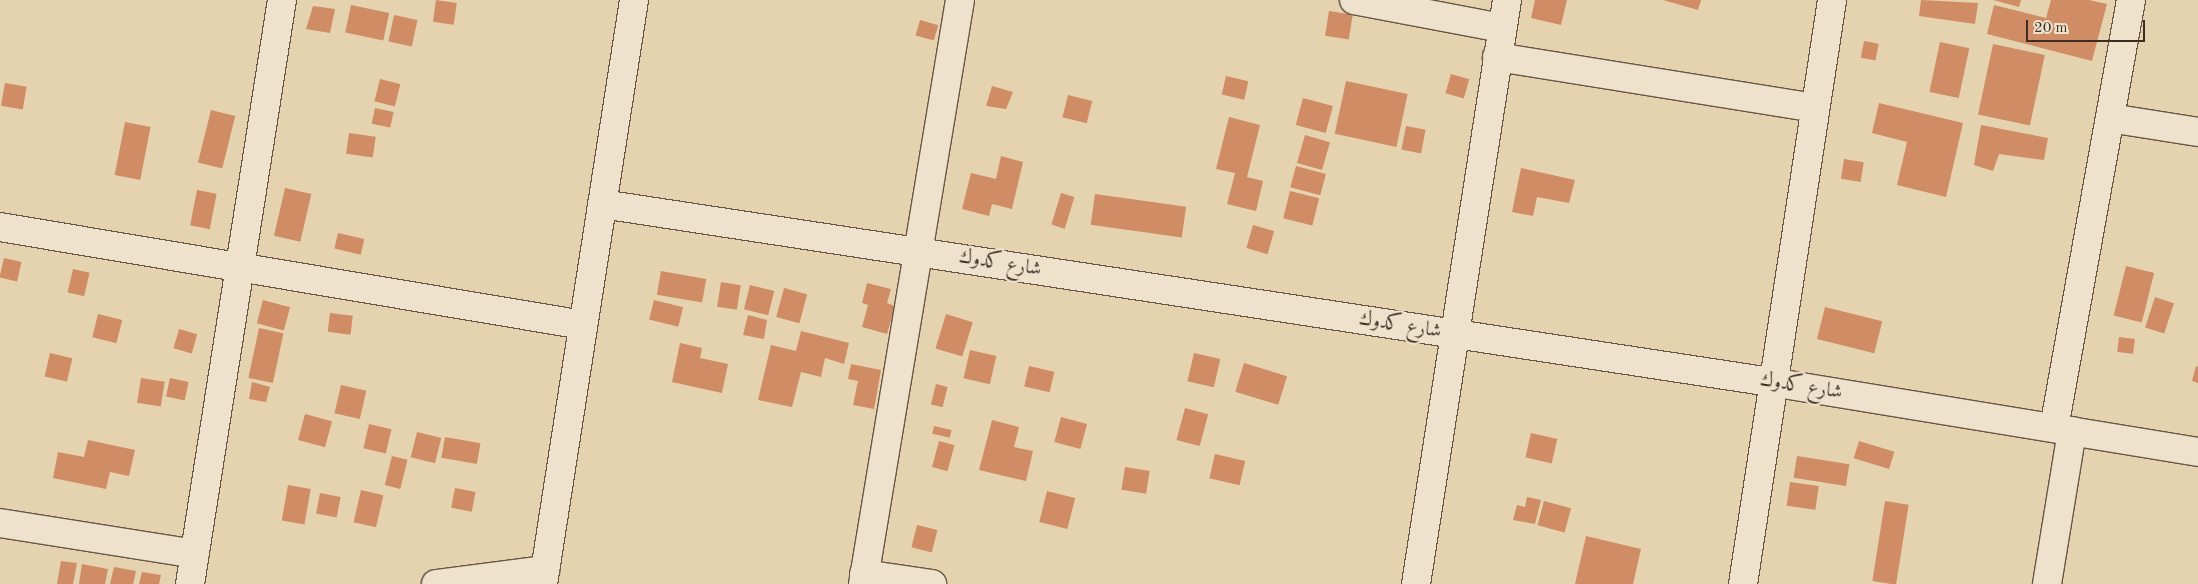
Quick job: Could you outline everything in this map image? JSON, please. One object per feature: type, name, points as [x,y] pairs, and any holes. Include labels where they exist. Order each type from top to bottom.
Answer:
[{"type":"street","points":[[190,584],[238,268],[282,0]]},
{"type":"street","points":[[436,584],[544,577],[634,0]]},
{"type":"street","points":[[932,584],[863,579],[960,0]]},
{"type":"street","points":[[1354,0],[1502,28]]},
{"type":"street","points":[[1416,584],[1453,334],[1507,0]]},
{"type":"street","points":[[1743,584],[1771,382],[1832,0]]},
{"type":"street","points":[[2047,584],[2063,430],[2110,118],[2131,0]]},
{"type":"street","points":[[1497,57],[1814,108]]},
{"type":"street","points":[[2110,118],[2198,132]]},
{"type":"street","name":"شارع كدوك","points":[[602,204],[1771,382],[2198,452]]},
{"type":"street","points":[[0,228],[583,325]]},
{"type":"street","points":[[0,523],[195,554]]},
{"type":"building","points":[[436,0],[457,3],[454,25],[433,22]]},
{"type":"building","points":[[1535,0],[1567,0],[1561,25],[1531,18]]},
{"type":"building","points":[[1663,0],[1701,0],[1698,10]]},
{"type":"building","points":[[1921,0],[1978,3],[1975,24],[1919,16]]},
{"type":"building","points":[[1993,0],[2021,0],[2019,7]]},
{"type":"building","points":[[2051,0],[2089,0],[2107,4],[2092,61],[1987,34],[1994,5],[2046,18]]},
{"type":"building","points":[[351,5],[389,13],[383,40],[345,32]]},
{"type":"building","points":[[313,6],[335,9],[330,33],[306,29]]},
{"type":"building","points":[[1329,11],[1353,15],[1349,39],[1325,36]]},
{"type":"building","points":[[394,15],[417,20],[412,46],[388,41]]},
{"type":"building","points":[[920,20],[938,25],[934,41],[916,35]]},
{"type":"building","points":[[1864,41],[1879,44],[1875,61],[1861,58]]},
{"type":"building","points":[[1940,42],[1969,48],[1959,98],[1929,92]]},
{"type":"building","points":[[1993,44],[2045,55],[2030,125],[1978,114]]},
{"type":"building","points":[[1451,74],[1469,79],[1464,98],[1445,93]]},
{"type":"building","points":[[1226,76],[1248,81],[1244,100],[1222,95]]},
{"type":"building","points":[[380,79],[400,84],[395,106],[374,101]]},
{"type":"building","points":[[1346,81],[1408,94],[1396,147],[1335,134]]},
{"type":"building","points":[[5,83],[27,87],[23,109],[1,106]]},
{"type":"building","points":[[992,86],[1013,92],[1006,109],[986,106]]},
{"type":"building","points":[[1068,95],[1092,101],[1087,123],[1062,117]]},
{"type":"building","points":[[1303,98],[1333,106],[1326,133],[1296,125]]},
{"type":"building","points":[[1879,103],[1963,123],[1946,197],[1897,185],[1907,142],[1872,133]]},
{"type":"building","points":[[375,108],[394,112],[390,128],[372,124]]},
{"type":"building","points":[[211,110],[235,116],[222,168],[198,162]]},
{"type":"building","points":[[1229,117],[1260,125],[1247,177],[1263,181],[1256,211],[1227,204],[1235,173],[1216,169]]},
{"type":"building","points":[[125,122],[151,127],[140,180],[115,175]]},
{"type":"building","points":[[1981,125],[2048,138],[2044,160],[1999,154],[1993,171],[1974,165]]},
{"type":"building","points":[[1406,126],[1426,130],[1421,153],[1401,150]]},
{"type":"building","points":[[349,133],[376,137],[373,158],[346,154]]},
{"type":"building","points":[[1305,135],[1330,142],[1322,170],[1297,163]]},
{"type":"building","points":[[1001,156],[1023,162],[1012,209],[992,204],[989,216],[962,209],[971,173],[996,179]]},
{"type":"building","points":[[1844,159],[1864,162],[1861,182],[1841,179]]},
{"type":"building","points":[[1296,166],[1326,174],[1320,195],[1290,187]]},
{"type":"building","points":[[1521,168],[1575,180],[1569,203],[1537,197],[1533,216],[1512,212]]},
{"type":"building","points":[[285,188],[311,194],[300,242],[274,236]]},
{"type":"building","points":[[197,190],[217,194],[210,229],[190,225]]},
{"type":"building","points":[[1290,191],[1319,198],[1312,225],[1283,218]]},
{"type":"building","points":[[1061,193],[1074,197],[1065,229],[1051,225]]},
{"type":"building","points":[[1095,194],[1186,207],[1182,238],[1091,225]]},
{"type":"building","points":[[1253,225],[1274,231],[1268,254],[1246,248]]},
{"type":"building","points":[[338,233],[364,239],[361,255],[334,249]]},
{"type":"building","points":[[4,258],[22,262],[17,282],[0,278]]},
{"type":"building","points":[[2126,266],[2154,273],[2142,323],[2114,315]]},
{"type":"building","points":[[73,269],[90,273],[84,296],[68,292]]},
{"type":"building","points":[[661,271],[706,279],[702,303],[657,295]]},
{"type":"building","points":[[721,282],[741,285],[737,310],[717,307]]},
{"type":"building","points":[[867,283],[891,289],[887,303],[895,306],[887,334],[862,327],[868,305],[862,303]]},
{"type":"building","points":[[750,285],[774,291],[768,315],[744,309]]},
{"type":"building","points":[[784,288],[807,294],[799,323],[776,317]]},
{"type":"building","points":[[2155,297],[2174,303],[2164,334],[2145,327]]},
{"type":"building","points":[[263,300],[290,307],[284,330],[257,323]]},
{"type":"building","points":[[654,300],[683,307],[678,327],[649,319]]},
{"type":"building","points":[[1825,307],[1882,321],[1874,353],[1817,339]]},
{"type":"building","points":[[330,313],[353,316],[351,335],[328,332]]},
{"type":"building","points":[[98,314],[122,320],[116,343],[92,337]]},
{"type":"building","points":[[946,314],[973,322],[962,357],[935,348]]},
{"type":"building","points":[[748,315],[767,320],[764,339],[743,335]]},
{"type":"building","points":[[259,328],[283,333],[273,383],[248,378]]},
{"type":"building","points":[[179,329],[197,334],[192,353],[173,348]]},
{"type":"building","points":[[801,331],[849,343],[844,364],[825,358],[821,377],[801,372],[792,407],[758,400],[771,345],[796,351]]},
{"type":"building","points":[[2119,337],[2135,339],[2133,354],[2117,352]]},
{"type":"building","points":[[680,343],[702,348],[700,358],[728,364],[722,393],[672,382]]},
{"type":"building","points":[[970,350],[996,356],[990,384],[963,378]]},
{"type":"building","points":[[50,353],[72,358],[67,382],[45,376]]},
{"type":"building","points":[[1194,353],[1220,359],[1214,387],[1187,381]]},
{"type":"building","points":[[1244,363],[1287,376],[1278,405],[1235,392]]},
{"type":"building","points":[[851,364],[881,370],[874,409],[853,405],[858,381],[848,379]]},
{"type":"building","points":[[1029,366],[1054,372],[1050,392],[1024,386]]},
{"type":"building","points":[[2196,366],[2198,367],[2198,383],[2192,381]]},
{"type":"building","points":[[141,378],[165,382],[161,406],[137,403]]},
{"type":"building","points":[[170,378],[189,382],[185,401],[166,397]]},
{"type":"building","points":[[252,382],[270,387],[266,402],[249,399]]},
{"type":"building","points":[[936,384],[948,387],[943,407],[931,404]]},
{"type":"building","points":[[341,385],[366,391],[360,419],[334,413]]},
{"type":"building","points":[[1185,408],[1208,414],[1200,446],[1176,440]]},
{"type":"building","points":[[305,414],[332,421],[325,447],[298,440]]},
{"type":"building","points":[[1061,417],[1087,424],[1080,449],[1054,442]]},
{"type":"building","points":[[992,420],[1019,427],[1014,447],[1033,451],[1026,481],[979,470]]},
{"type":"building","points":[[369,424],[391,429],[386,454],[363,448]]},
{"type":"building","points":[[934,426],[952,430],[950,438],[932,434]]},
{"type":"building","points":[[417,432],[441,438],[435,463],[411,457]]},
{"type":"building","points":[[1531,433],[1557,439],[1552,463],[1525,457]]},
{"type":"building","points":[[445,437],[480,443],[477,464],[441,458]]},
{"type":"building","points":[[88,440],[135,450],[129,476],[110,472],[106,489],[53,478],[58,452],[84,457]]},
{"type":"building","points":[[939,441],[954,445],[947,471],[932,467]]},
{"type":"building","points":[[1859,441],[1894,452],[1889,469],[1854,458]]},
{"type":"building","points":[[1215,454],[1245,461],[1240,485],[1209,478]]},
{"type":"building","points":[[392,456],[408,460],[400,489],[385,485]]},
{"type":"building","points":[[1797,456],[1849,464],[1846,486],[1794,478]]},
{"type":"building","points":[[1125,467],[1150,471],[1146,494],[1121,490]]},
{"type":"building","points":[[1790,482],[1819,486],[1815,510],[1787,506]]},
{"type":"building","points":[[288,485],[311,489],[304,524],[282,520]]},
{"type":"building","points":[[455,488],[476,492],[472,512],[451,508]]},
{"type":"building","points":[[361,490],[383,495],[376,527],[354,522]]},
{"type":"building","points":[[1047,491],[1075,498],[1067,529],[1039,522]]},
{"type":"building","points":[[320,493],[341,497],[337,518],[316,514]]},
{"type":"building","points":[[1527,497],[1541,500],[1535,524],[1513,520],[1517,505],[1525,507]]},
{"type":"building","points":[[1544,501],[1571,508],[1565,532],[1538,525]]},
{"type":"building","points":[[1885,501],[1909,505],[1896,584],[1872,581]]},
{"type":"building","points":[[917,525],[937,530],[932,552],[911,547]]},
{"type":"building","points":[[1586,536],[1641,549],[1633,584],[1575,584]]},
{"type":"building","points":[[61,561],[77,563],[73,584],[57,584]]},
{"type":"building","points":[[82,564],[108,569],[105,584],[79,584]]},
{"type":"building","points":[[114,567],[136,571],[133,584],[110,584]]},
{"type":"building","points":[[142,572],[161,575],[159,584],[139,584]]}]
